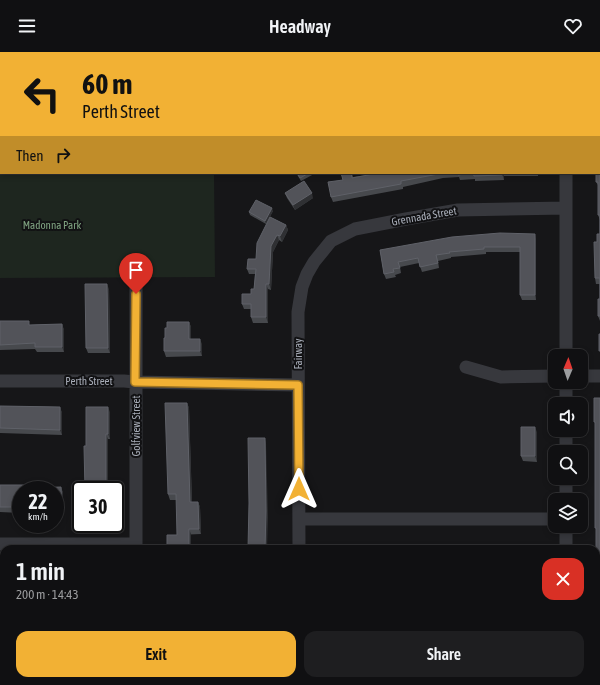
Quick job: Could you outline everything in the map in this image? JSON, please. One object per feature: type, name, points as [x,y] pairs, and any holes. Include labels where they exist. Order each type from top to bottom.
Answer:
[{"type":"street","points":[[566,174],[566,349]]},
{"type":"street","name":"Grennada Street","points":[[305,279],[314,262],[331,241],[355,229],[458,210],[566,208]]},
{"type":"street","name":"Golfview Street","points":[[136,279],[136,545]]},
{"type":"street","name":"Fairway","points":[[299,545],[298,312],[299,298],[305,279]]},
{"type":"street","points":[[466,367],[501,377],[548,376]]},
{"type":"street","points":[[588,376],[600,376]]},
{"type":"street","name":"Perth Street","points":[[0,381],[124,381],[298,385]]},
{"type":"street","points":[[299,519],[548,519]]},
{"type":"street","points":[[566,533],[566,545]]},
{"type":"street","points":[[0,544],[45,545]]},
{"type":"green space","name":"Madonna Park","points":[[0,174],[214,174],[215,277],[0,278]]},
{"type":"building","points":[[298,174],[307,174],[300,178]]},
{"type":"building","points":[[341,174],[351,174],[352,178],[374,174],[439,174],[401,181],[401,184],[331,197],[328,182],[343,180]]},
{"type":"building","points":[[473,174],[502,174],[502,175],[474,176]]},
{"type":"building","points":[[596,174],[600,174],[600,215],[598,215],[598,182],[596,182]]},
{"type":"building","points":[[304,181],[312,193],[293,205],[285,193]]},
{"type":"building","points":[[256,200],[272,208],[265,221],[249,212]]},
{"type":"building","points":[[270,217],[286,225],[280,236],[277,235],[271,246],[269,284],[266,284],[266,317],[251,317],[251,304],[242,304],[242,294],[251,294],[251,289],[254,289],[256,269],[247,269],[248,259],[256,259],[257,243]]},
{"type":"building","points":[[500,233],[535,234],[535,295],[520,295],[520,247],[484,247],[484,249],[449,252],[450,253],[436,255],[438,263],[420,267],[418,258],[398,262],[400,268],[393,269],[394,272],[384,274],[380,250],[452,237]]},
{"type":"building","points":[[597,234],[600,234],[600,278],[595,278],[594,242],[597,242]]},
{"type":"building","points":[[85,284],[107,284],[108,348],[86,348]]},
{"type":"building","points":[[598,299],[600,299],[600,316],[598,316]]},
{"type":"building","points":[[0,321],[29,321],[29,325],[62,324],[62,347],[35,347],[35,343],[0,345]]},
{"type":"building","points":[[167,322],[189,322],[189,339],[200,339],[200,351],[164,351],[165,328],[167,328]]},
{"type":"building","points":[[600,334],[600,351],[599,351]]},
{"type":"building","points":[[594,398],[600,398],[600,545],[596,545],[595,528]]},
{"type":"building","points":[[165,403],[187,403],[190,502],[198,502],[199,529],[189,529],[189,545],[167,545],[167,535],[177,535],[176,494],[168,494]]},
{"type":"building","points":[[0,406],[60,407],[60,430],[0,428]]},
{"type":"building","points":[[86,407],[108,407],[108,434],[106,434],[106,481],[85,481],[84,446],[86,446]]},
{"type":"building","points":[[521,427],[535,427],[535,456],[521,456]]},
{"type":"building","points":[[248,438],[265,438],[265,545],[248,545]]},
{"type":"building","points":[[0,485],[12,485],[12,507],[0,507]]},
{"type":"route","points":[[136,294],[135,382],[298,385],[299,489]]}]
